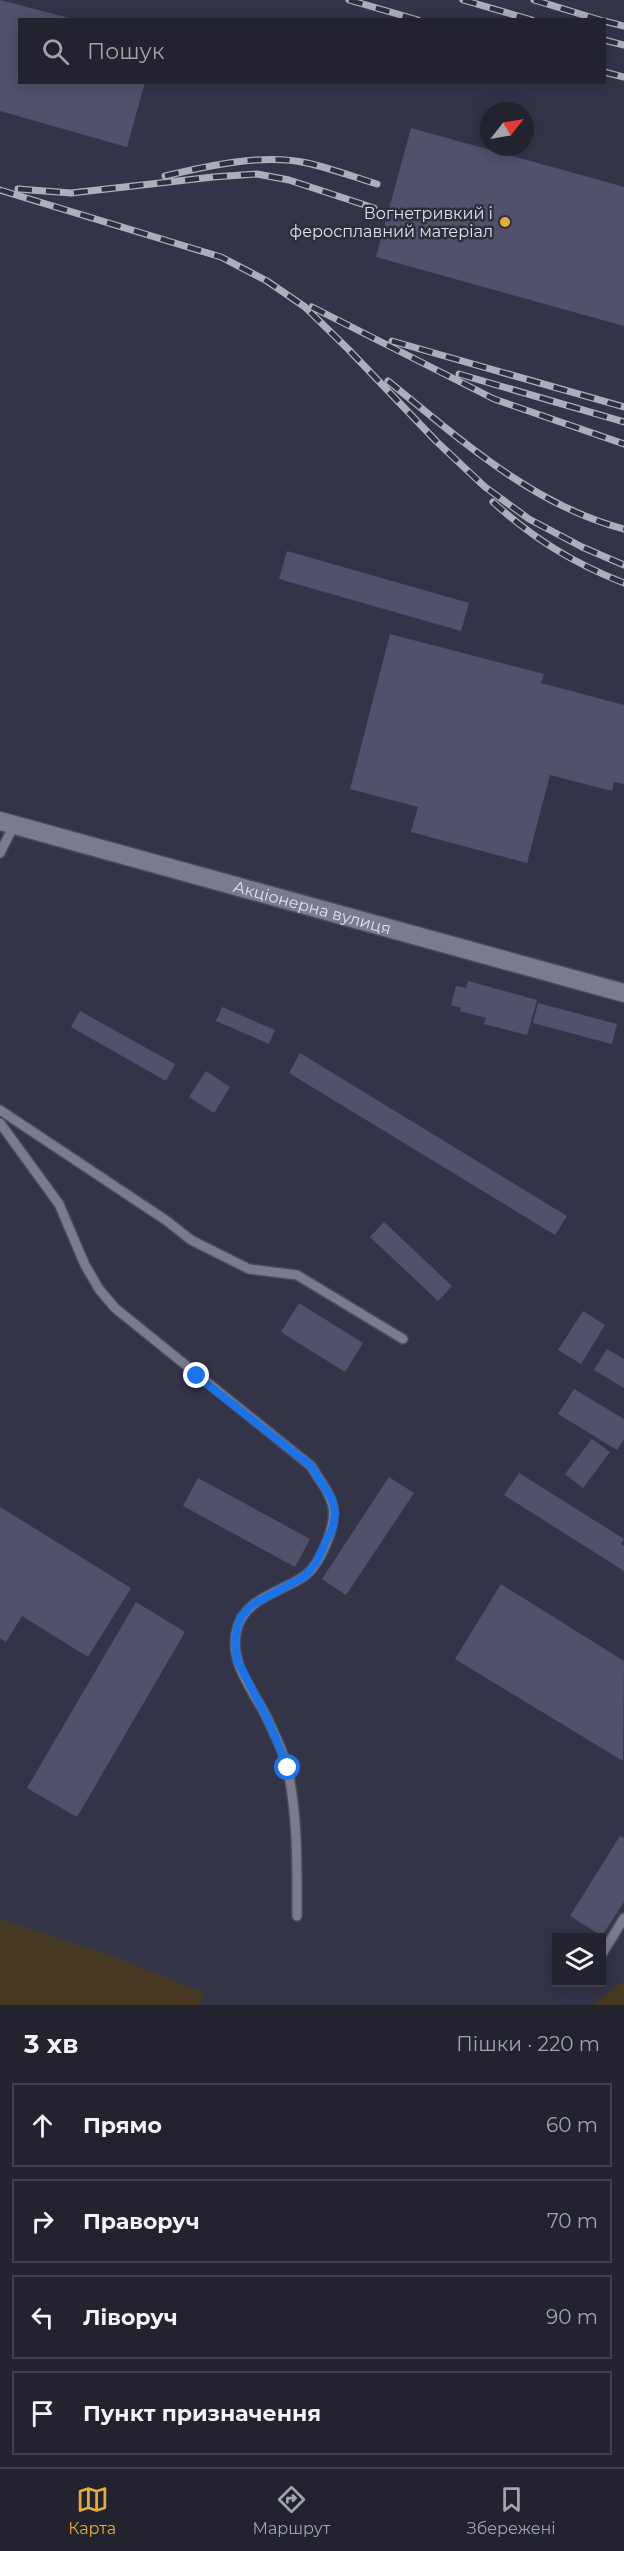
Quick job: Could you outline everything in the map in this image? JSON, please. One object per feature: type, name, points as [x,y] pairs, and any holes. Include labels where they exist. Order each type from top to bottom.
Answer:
[{"type":"street","name":"Акціонерна вулиця","points":[[7,823],[624,993]]},
{"type":"lane","points":[[0,853],[7,823]]},
{"type":"lane","points":[[0,1110],[167,1221],[191,1240],[249,1269],[297,1275],[403,1339]]},
{"type":"lane","points":[[0,1123],[58,1204],[85,1264],[99,1289],[115,1308],[311,1466],[332,1499],[335,1513],[333,1527],[316,1563],[305,1576],[252,1605],[241,1617],[235,1641],[237,1660],[268,1720],[288,1768],[296,1826],[297,1916]]},
{"type":"lane","points":[[606,1947],[624,1918]]},
{"type":"shaded area","points":[[0,0],[624,0],[624,2005],[0,2005]]},
{"type":"shaded area","points":[[0,1919],[112,1956],[204,1993],[201,2005],[0,2005]]},
{"type":"shaded area","points":[[624,1980],[624,2005],[593,2005]]},
{"type":"building","points":[[0,0],[69,18],[18,18],[18,84],[144,84],[127,147],[0,111]]},
{"type":"building","name":"Вогнетривкий і феросплавний матеріал","points":[[411,128],[480,147],[480,156],[512,156],[624,187],[624,326],[376,257]]},
{"type":"building","points":[[287,551],[469,603],[461,631],[279,579]]},
{"type":"building","points":[[390,634],[544,674],[541,683],[624,705],[624,784],[614,782],[612,791],[550,775],[527,863],[411,832],[418,807],[350,789]]},
{"type":"building","points":[[468,981],[537,1000],[527,1035],[484,1024],[486,1018],[460,1011],[461,1008],[451,1005],[456,986],[466,988]]},
{"type":"building","points":[[538,1003],[617,1024],[612,1044],[533,1023]]},
{"type":"building","points":[[222,1007],[275,1030],[269,1044],[216,1021]]},
{"type":"building","points":[[80,1011],[175,1064],[166,1081],[71,1027]]},
{"type":"building","points":[[300,1053],[567,1216],[555,1235],[289,1073]]},
{"type":"building","points":[[206,1071],[230,1087],[214,1113],[189,1097]]},
{"type":"building","points":[[384,1222],[452,1286],[438,1301],[370,1237]]},
{"type":"building","points":[[299,1303],[363,1343],[345,1372],[281,1332]]},
{"type":"building","points":[[583,1311],[605,1325],[581,1364],[558,1350]]},
{"type":"building","points":[[607,1349],[624,1359],[624,1388],[594,1370]]},
{"type":"building","points":[[574,1389],[624,1419],[624,1439],[617,1450],[558,1414]]},
{"type":"building","points":[[592,1439],[610,1452],[583,1488],[565,1474]]},
{"type":"building","points":[[519,1473],[624,1539],[621,1544],[624,1546],[624,1571],[504,1495]]},
{"type":"building","points":[[389,1477],[414,1493],[346,1595],[322,1579]]},
{"type":"building","points":[[198,1478],[310,1539],[295,1567],[183,1506]]},
{"type":"building","points":[[0,1507],[131,1588],[88,1657],[22,1616],[6,1642],[0,1638]]},
{"type":"building","points":[[501,1584],[624,1661],[623,1761],[455,1659]]},
{"type":"building","points":[[136,1602],[185,1632],[77,1817],[27,1788]]},
{"type":"building","points":[[620,1836],[624,1838],[624,1902],[604,1933],[597,1933],[570,1916]]},
{"type":"railway","points":[[349,0],[411,18]]},
{"type":"railway","points":[[463,0],[525,18]]},
{"type":"railway","points":[[534,0],[593,18]]},
{"type":"railway","points":[[606,22],[624,26]]},
{"type":"railway","points":[[606,40],[624,45]]},
{"type":"railway","points":[[606,72],[624,77]]},
{"type":"railway","points":[[165,176],[236,162],[273,159],[307,163],[377,184]]},
{"type":"railway","points":[[18,189],[71,193],[257,174],[289,180],[374,208]]},
{"type":"railway","points":[[0,190],[221,257],[267,281],[305,307],[436,441],[485,487],[529,519],[582,547],[624,565]]},
{"type":"railway","points":[[312,307],[494,399],[624,444]]},
{"type":"railway","points":[[392,341],[624,407]]},
{"type":"railway","points":[[459,374],[624,422]]},
{"type":"railway","points":[[388,381],[470,447],[528,487],[558,504],[624,529]]},
{"type":"railway","points":[[493,502],[555,549],[624,583]]},
{"type":"place","name":"Вогнетривкий і феросплавний матеріал","points":[[505,222]]},
{"type":"route","points":[[197,1376],[311,1466],[332,1499],[335,1513],[333,1527],[316,1563],[305,1576],[252,1605],[241,1617],[235,1641],[237,1660],[268,1720],[288,1768]]}]
